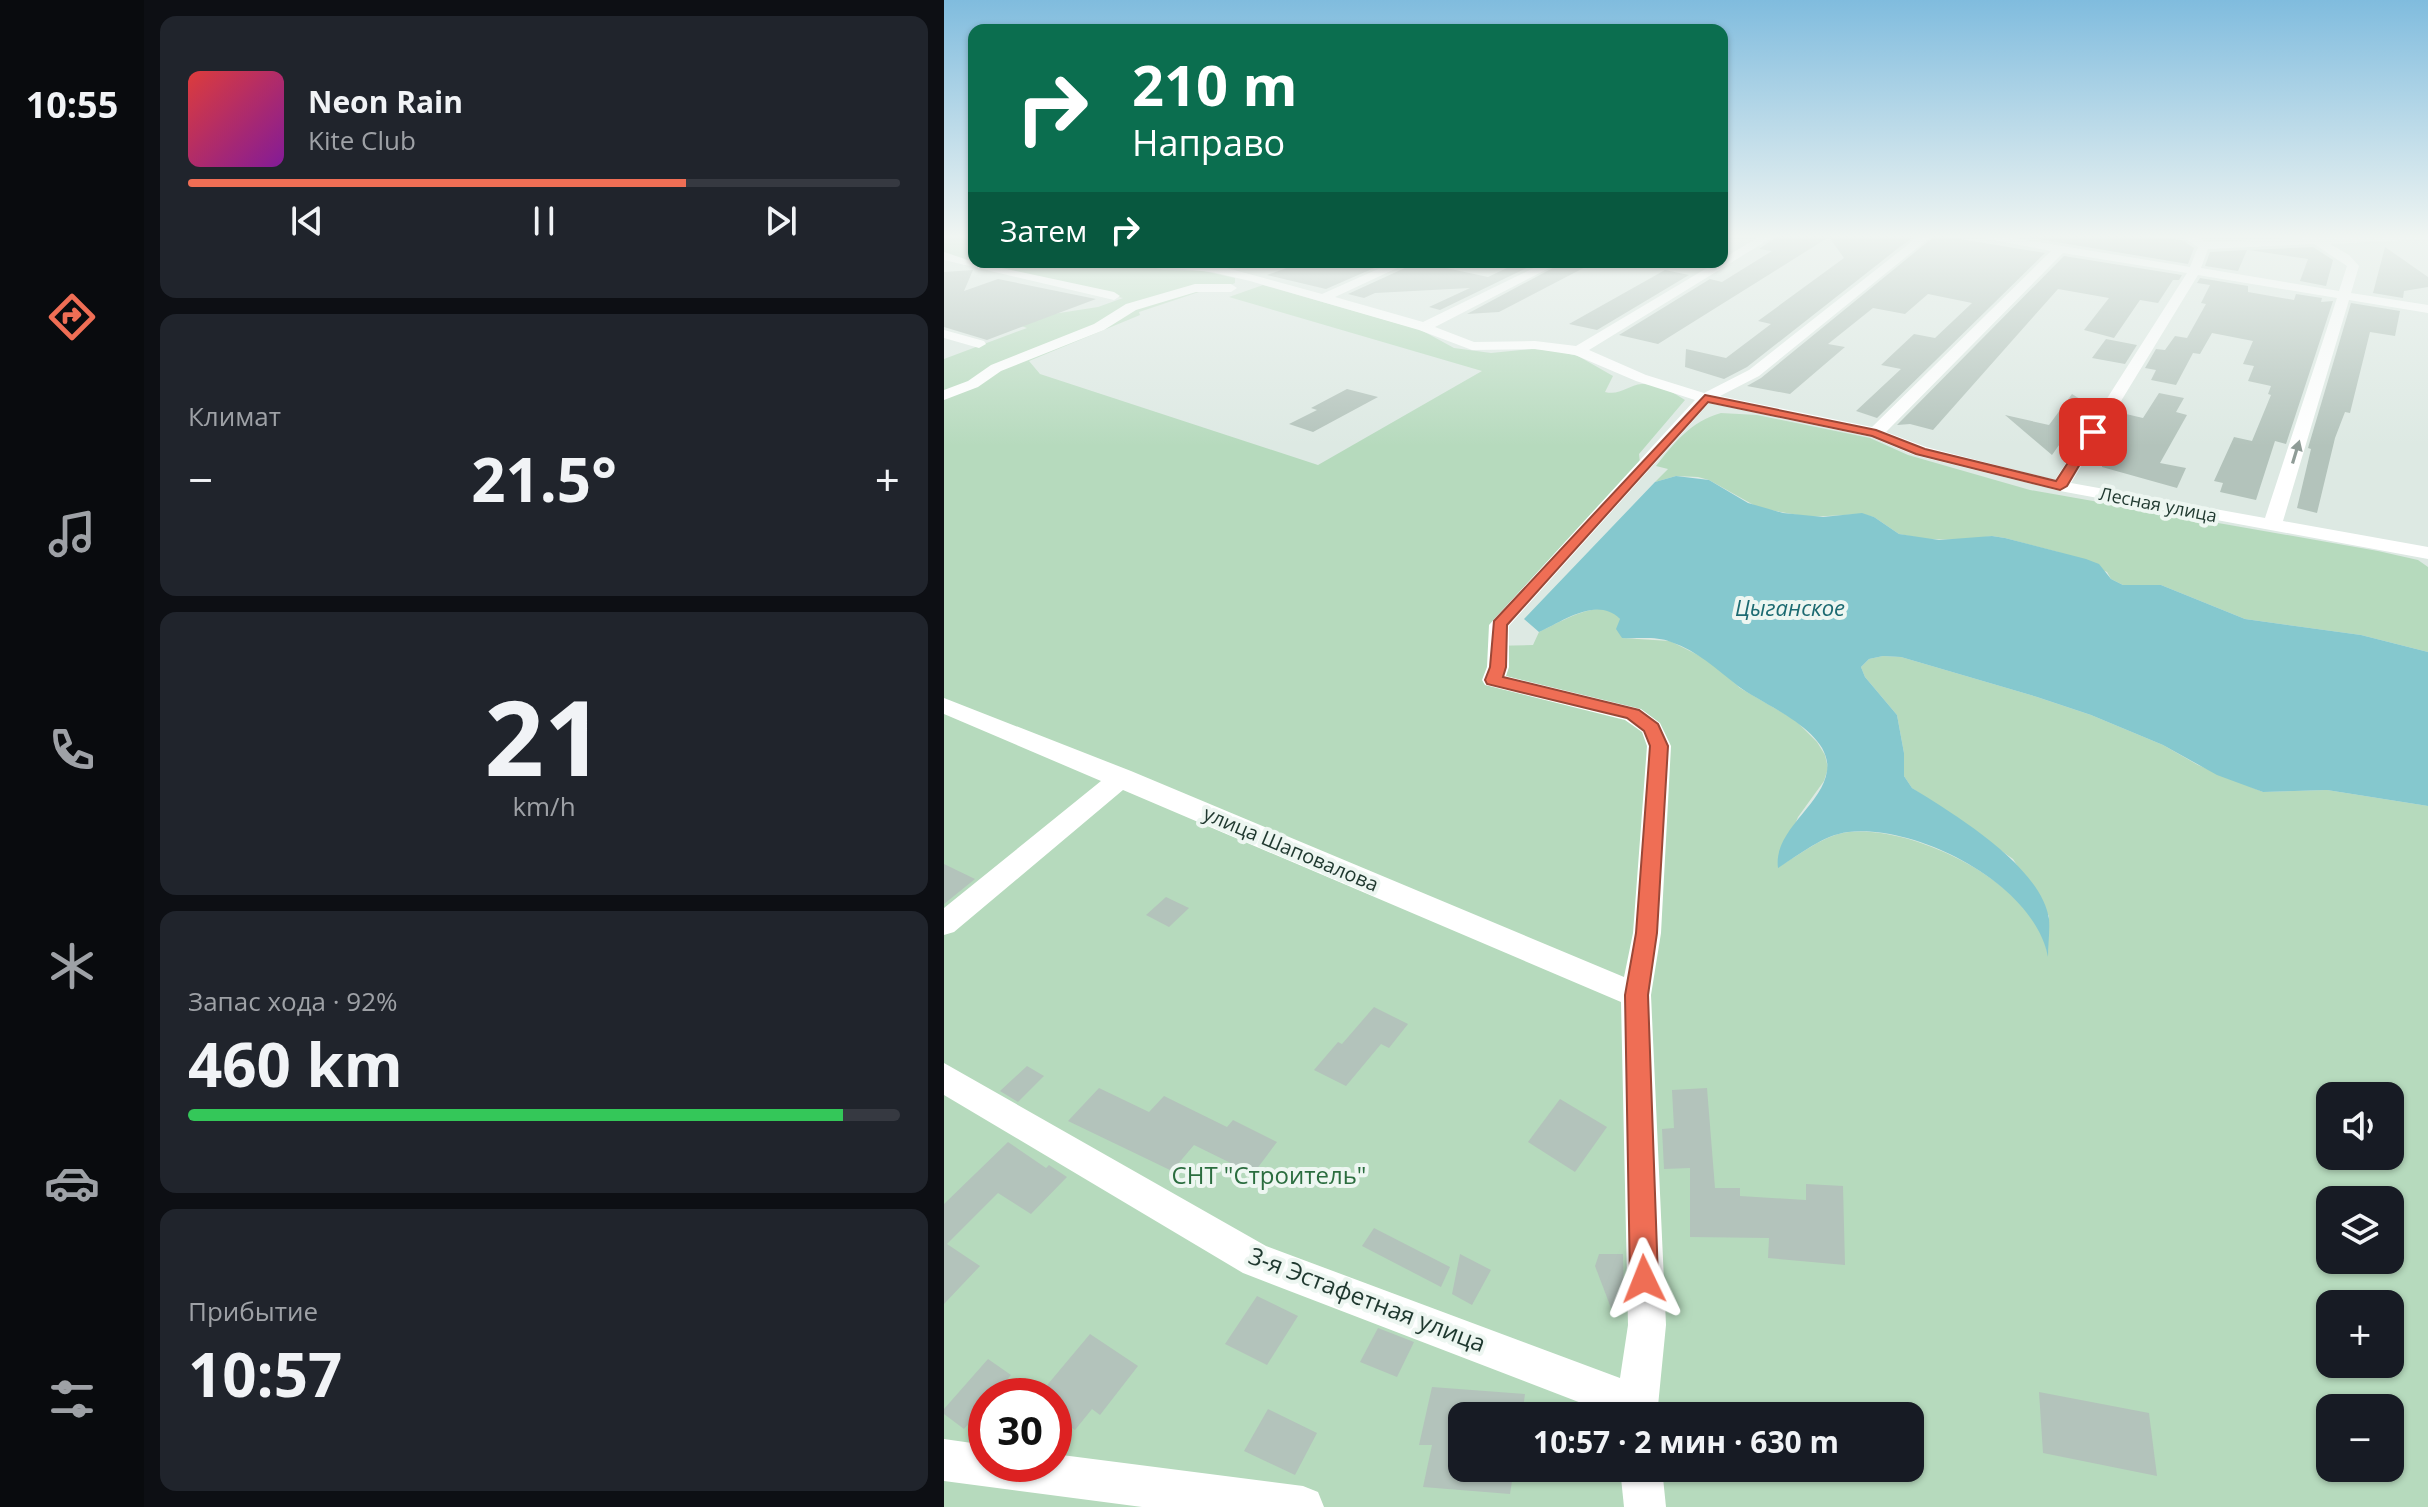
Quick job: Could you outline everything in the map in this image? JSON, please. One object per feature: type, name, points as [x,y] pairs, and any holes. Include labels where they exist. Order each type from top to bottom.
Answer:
[{"type":"street","points":[[944,395],[973,384],[996,368],[1099,327],[1137,305]]},
{"type":"street","name":"Лесная улица","points":[[1343,305],[1424,327],[1472,346],[1535,345],[1578,351],[1641,378],[1705,398],[1876,433],[1920,451],[2060,486],[2428,553]]},
{"type":"street","points":[[1424,327],[1468,305]]},
{"type":"street","points":[[1578,351],[1654,305]]},
{"type":"street","points":[[1637,1402],[1647,1325],[1636,995],[1647,933],[1659,746],[1652,728],[1633,714],[1493,680],[1498,667],[1499,625],[1705,398],[1754,373],[1839,305]]},
{"type":"street","points":[[1876,433],[2008,305]]},
{"type":"street","points":[[2060,486],[2173,305]]},
{"type":"street","points":[[2272,526],[2341,305]]},
{"type":"street","points":[[2404,305],[2428,309]]},
{"type":"street","points":[[944,334],[979,344]]},
{"type":"street","name":"улица Шаповалова","points":[[944,705],[1636,995]]},
{"type":"street","points":[[944,924],[1122,777]]},
{"type":"street","name":"3-я Эстафетная улица","points":[[944,1078],[1256,1260],[1616,1402]]},
{"type":"street","points":[[944,1460],[1303,1507]]},
{"type":"street","points":[[1642,1482],[1645,1507]]},
{"type":"green space","name":"СНТ \"Строитель\"","points":[[1103,305],[1159,305],[1029,361],[1040,374],[1318,465],[1482,371],[1257,305],[1334,305],[1421,330],[1454,348],[1491,353],[1532,349],[1558,351],[1578,356],[1613,376],[1605,392],[1615,393],[1647,384],[1685,400],[1639,454],[1640,463],[1494,619],[1490,625],[1489,646],[1533,645],[1539,632],[1581,613],[1604,609],[1614,612],[1620,619],[1622,638],[1670,641],[1710,661],[1740,688],[1795,720],[1817,742],[1828,768],[1824,781],[1798,817],[1778,867],[1821,841],[1839,834],[1875,832],[1905,838],[1967,863],[1996,882],[2020,903],[2037,926],[2047,951],[2049,916],[2013,859],[1912,788],[1904,776],[1904,753],[1897,715],[1865,677],[1861,667],[1869,659],[1883,656],[1901,657],[2091,715],[2263,792],[2327,790],[2428,806],[2428,1507],[944,1507],[944,359],[1027,328],[1008,321]]},
{"type":"green space","points":[[1721,413],[1757,415],[1870,438],[1908,455],[2030,490],[2418,560],[2428,567],[2428,652],[2361,635],[2245,619],[2161,585],[2123,585],[2111,579],[2107,572],[2058,552],[2005,538],[1925,539],[1899,534],[1874,517],[1862,514],[1809,517],[1759,508],[1698,477],[1676,476],[1655,482],[1668,469],[1656,466],[1677,441],[1701,421]]},
{"type":"water","name":"Цыганское","points":[[1676,476],[1709,480],[1748,503],[1783,513],[1823,517],[1862,513],[1874,517],[1899,534],[1939,540],[2005,538],[2099,564],[2111,579],[2123,585],[2161,585],[2245,619],[2361,635],[2428,652],[2428,806],[2327,790],[2263,792],[2217,775],[2163,745],[2091,715],[1901,657],[1883,656],[1869,659],[1861,667],[1865,677],[1897,715],[1904,753],[1904,776],[1912,788],[1993,843],[2030,880],[2043,899],[2049,919],[2048,957],[2039,931],[2021,906],[1997,884],[1969,864],[1907,838],[1876,832],[1839,834],[1812,846],[1778,868],[1778,854],[1783,842],[1817,796],[1827,771],[1826,757],[1808,732],[1690,650],[1659,639],[1622,638],[1616,629],[1620,619],[1611,613],[1591,610],[1539,632],[1524,619],[1655,482]]},
{"type":"building","points":[[944,305],[1079,305],[987,340],[944,327]]},
{"type":"building","points":[[1433,305],[1450,305],[1440,310],[1429,307]]},
{"type":"building","points":[[1483,305],[1512,305],[1499,312],[1467,314]]},
{"type":"building","points":[[1602,305],[1638,305],[1597,330],[1569,324]]},
{"type":"building","points":[[1667,305],[1720,305],[1658,344],[1619,335]]},
{"type":"building","points":[[1779,305],[1825,305],[1747,367],[1724,379],[1685,367],[1686,349],[1726,358],[1771,324],[1758,321]]},
{"type":"building","points":[[1850,305],[1915,305],[1905,314],[1873,308],[1828,344],[1845,347],[1790,394],[1747,386]]},
{"type":"building","points":[[1970,305],[1992,305],[1877,418],[1856,411],[1901,369],[1881,365],[1914,334],[1935,338]]},
{"type":"building","points":[[2015,305],[2044,305],[1933,430],[1910,424],[1897,425]]},
{"type":"building","points":[[2103,305],[2136,305],[2114,338],[2084,330]]},
{"type":"building","points":[[2205,305],[2332,305],[2286,444],[2275,441],[2256,500],[2220,492],[2223,483],[2214,481],[2234,437],[2252,441],[2271,395],[2268,394],[2271,386],[2248,381],[2254,366],[2243,364],[2253,341],[2212,333],[2200,354],[2193,353],[2176,385],[2151,380],[2156,370],[2145,368],[2156,349],[2165,350],[2175,336],[2187,338]]},
{"type":"building","points":[[2350,305],[2400,311],[2395,336],[2370,332],[2350,413],[2345,412],[2335,438],[2317,513],[2297,508],[2311,449],[2308,448]]},
{"type":"building","points":[[2106,339],[2137,345],[2125,364],[2092,358]]},
{"type":"building","points":[[1347,389],[1378,397],[1313,432],[1289,424],[1317,410],[1311,408]]},
{"type":"building","points":[[2159,393],[2184,398],[2176,412],[2187,415],[2160,463],[2186,468],[2177,488],[2102,467],[2102,458],[2126,414],[2143,418]]},
{"type":"building","points":[[2072,394],[2088,404],[2052,455],[2005,415],[2049,425]]},
{"type":"building","points":[[944,864],[975,879],[944,904]]},
{"type":"building","points":[[1166,897],[1189,908],[1169,927],[1146,915]]},
{"type":"building","points":[[1374,1007],[1408,1024],[1389,1048],[1381,1044],[1346,1086],[1314,1070],[1338,1042],[1342,1044]]},
{"type":"building","points":[[1027,1066],[1044,1076],[1018,1102],[1000,1091]]},
{"type":"building","points":[[1099,1088],[1149,1112],[1164,1096],[1227,1127],[1233,1120],[1277,1142],[1253,1174],[1194,1145],[1172,1171],[1068,1121]]},
{"type":"building","points":[[1707,1088],[1715,1188],[1740,1188],[1740,1196],[1806,1200],[1806,1184],[1843,1186],[1845,1265],[1768,1258],[1769,1238],[1690,1237],[1690,1168],[1664,1169],[1662,1129],[1674,1128],[1672,1090]]},
{"type":"building","points":[[1560,1099],[1607,1127],[1575,1172],[1528,1142]]},
{"type":"building","points":[[1008,1142],[1046,1168],[1049,1165],[1067,1177],[1031,1214],[998,1193],[947,1244],[980,1266],[944,1304],[944,1204]]},
{"type":"building","points":[[1374,1228],[1450,1267],[1441,1287],[1362,1246]]},
{"type":"building","points":[[1460,1254],[1491,1270],[1472,1305],[1452,1294]]},
{"type":"building","points":[[1599,1254],[1623,1254],[1624,1300],[1611,1308],[1595,1266]]},
{"type":"building","points":[[1257,1296],[1298,1316],[1267,1365],[1225,1344]]},
{"type":"building","points":[[1378,1328],[1414,1342],[1397,1377],[1360,1362]]},
{"type":"building","points":[[1090,1334],[1138,1366],[1100,1415],[1092,1409],[1075,1430],[1072,1428],[1072,1378],[1053,1378]]},
{"type":"building","points":[[988,1359],[1011,1375],[1008,1378],[971,1378]]},
{"type":"building","points":[[968,1382],[968,1424],[964,1429],[944,1414],[944,1409]]},
{"type":"building","points":[[1432,1387],[1525,1394],[1524,1402],[1448,1402],[1448,1482],[1512,1482],[1510,1494],[1423,1487],[1432,1445],[1419,1445]]},
{"type":"building","points":[[2039,1392],[2149,1413],[2157,1476],[2043,1453]]},
{"type":"building","points":[[1268,1409],[1317,1433],[1295,1475],[1244,1451]]},
{"type":"route","points":[[1644,1279],[1636,995],[1647,933],[1659,746],[1652,728],[1633,714],[1493,680],[1498,667],[1499,625],[1705,398],[1771,414],[1876,433],[1920,451],[2060,486],[2093,432]]}]
